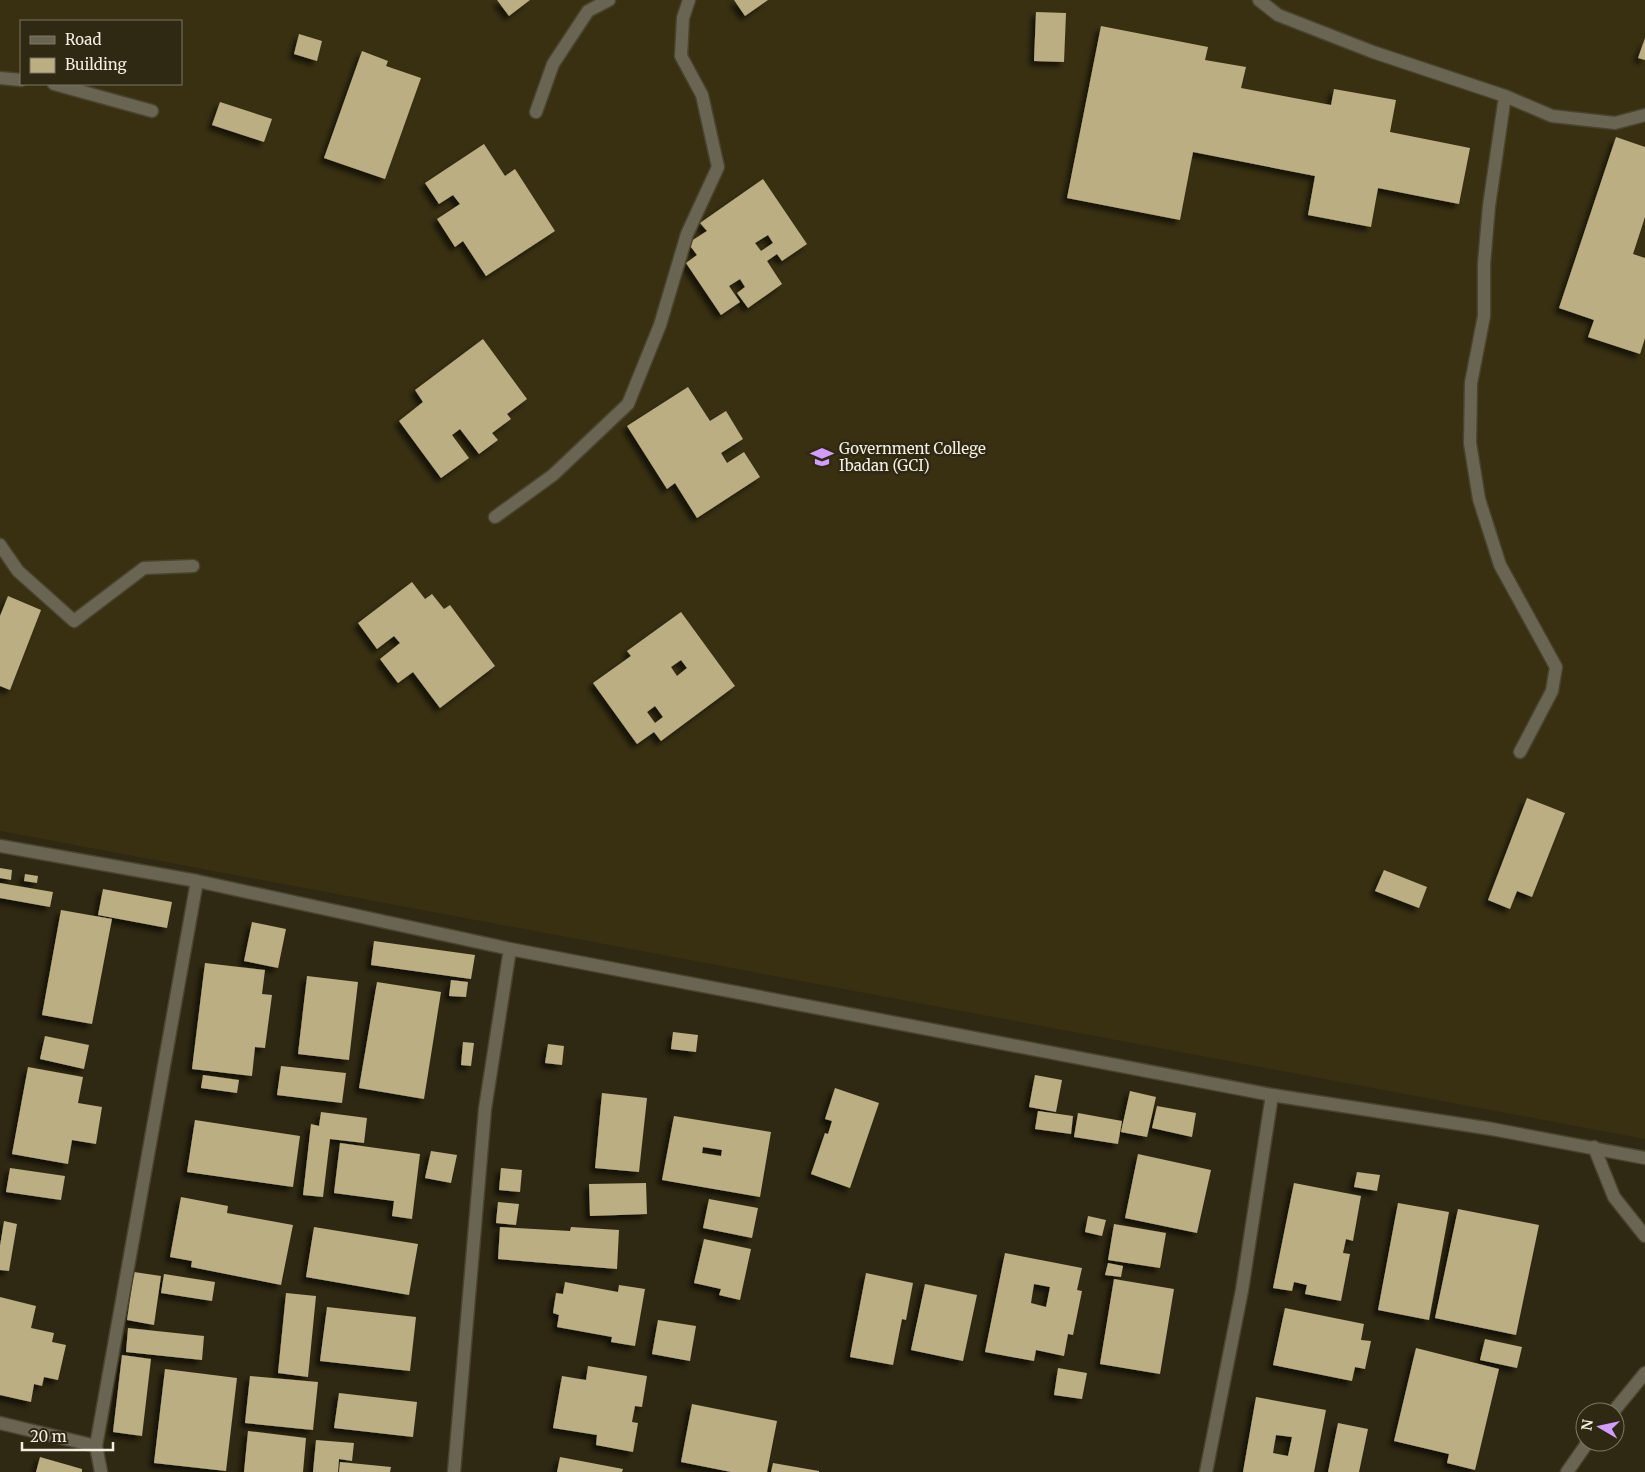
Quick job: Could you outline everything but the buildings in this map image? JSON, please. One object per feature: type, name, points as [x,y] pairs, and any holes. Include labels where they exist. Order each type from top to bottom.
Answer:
[{"type":"street","points":[[536,112],[553,64],[588,11],[609,0]]},
{"type":"street","points":[[495,517],[553,475],[628,404],[660,325],[687,234],[718,167],[702,96],[681,56],[683,18],[689,0]]},
{"type":"street","points":[[1259,0],[1278,15],[1373,52],[1505,96],[1552,116],[1615,124],[1645,115]]},
{"type":"street","points":[[0,78],[20,80]]},
{"type":"street","points":[[58,85],[152,111]]},
{"type":"street","points":[[1505,96],[1489,206],[1484,264],[1484,316],[1470,383],[1470,443],[1479,499],[1500,565],[1556,667],[1552,691],[1520,752]]},
{"type":"street","points":[[0,545],[18,571],[74,621],[144,568],[193,566]]},
{"type":"street","points":[[0,846],[197,881],[510,950],[1272,1095],[1594,1147],[1645,1158]]},
{"type":"street","points":[[101,1472],[96,1446],[197,881]]},
{"type":"street","points":[[454,1472],[486,1109],[510,950]]},
{"type":"street","points":[[1206,1472],[1242,1290],[1272,1095]]},
{"type":"street","points":[[1594,1147],[1614,1196],[1645,1236]]},
{"type":"street","points":[[1621,1402],[1645,1373]]},
{"type":"street","points":[[0,1423],[96,1446]]},
{"type":"street","points":[[1566,1472],[1581,1452]]},
{"type":"shaded area","name":"Government College Ibadan (GCI)","points":[[0,0],[1645,0],[1645,1139],[0,831]]},
{"type":"place","name":"Government College Ibadan (GCI)","points":[[822,457]]}]
